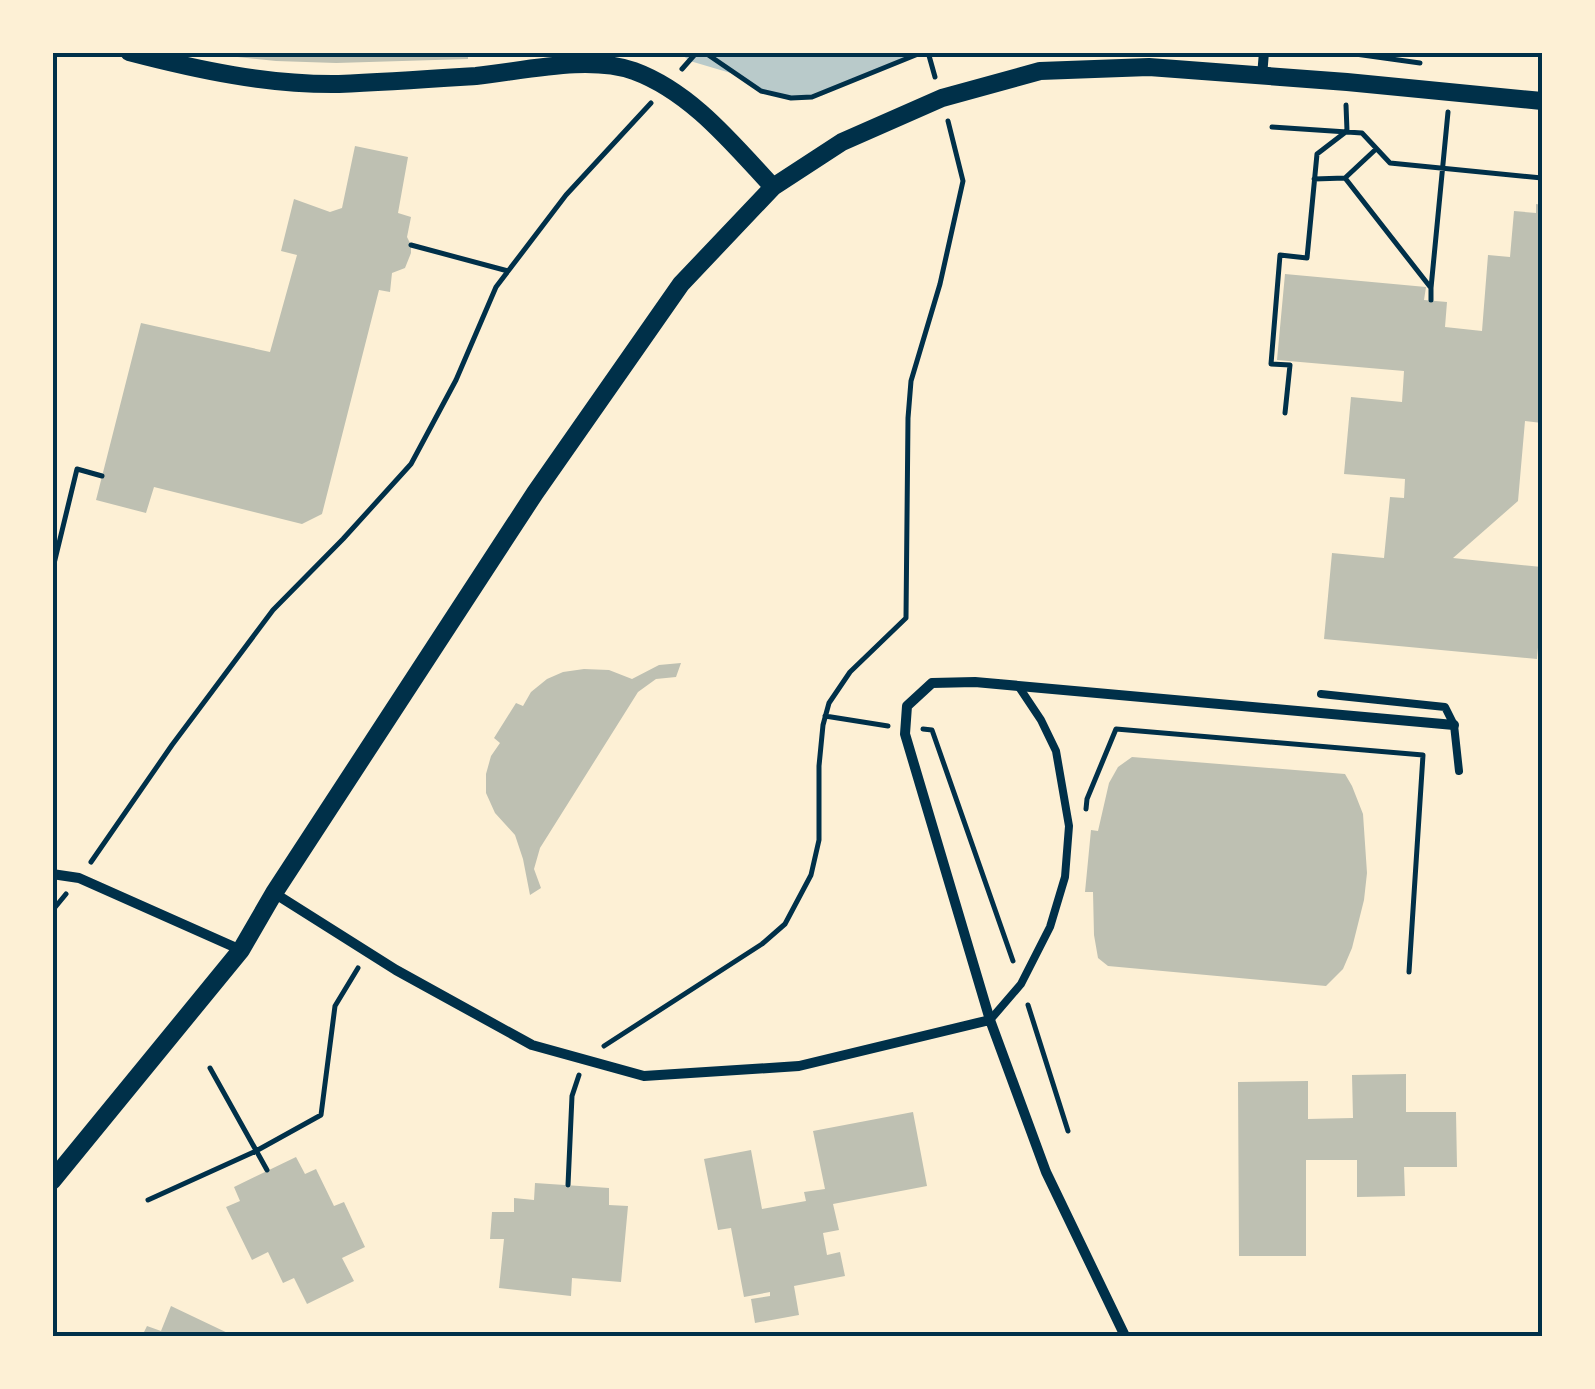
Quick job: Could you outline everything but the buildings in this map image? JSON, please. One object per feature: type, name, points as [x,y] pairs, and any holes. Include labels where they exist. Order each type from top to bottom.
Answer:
[{"type":"street","points":[[129,52],[260,80],[335,84],[476,76],[584,64],[630,69],[667,85],[700,112],[773,186]]},
{"type":"street","points":[[1262,76],[1264,52]]},
{"type":"street","points":[[52,1181],[241,950],[274,893],[535,493],[680,284],[773,186],[842,142],[942,98],[1040,71],[1148,68],[1542,101]]},
{"type":"street","points":[[1125,1336],[1046,1172],[990,1020],[905,734],[907,706],[932,683],[976,682],[1454,725]]},
{"type":"street","points":[[52,874],[79,878],[241,950]]},
{"type":"street","points":[[274,893],[396,970],[532,1044],[644,1076],[798,1066],[990,1020]]},
{"type":"lane","points":[[990,1020],[1021,984],[1050,926],[1065,877],[1069,826],[1056,752],[1042,720],[1018,685]]},
{"type":"lane","points":[[1321,694],[1445,707],[1454,725],[1459,772]]},
{"type":"path","points":[[52,911],[273,610],[410,464],[456,380],[496,287],[508,271],[566,195],[700,52],[761,92],[792,98],[812,97],[926,52],[963,181],[940,284],[911,381],[906,618],[850,672],[829,703],[818,766],[819,840],[811,875],[785,924],[736,962],[584,1059],[572,1096],[568,1186]]},
{"type":"path","points":[[1347,131],[1349,52]]},
{"type":"path","points":[[1430,300],[1450,92]]},
{"type":"path","points":[[1272,127],[1362,133],[1390,164],[1542,178]]},
{"type":"path","points":[[1285,413],[1290,365],[1272,364],[1280,256],[1307,258],[1317,154],[1347,131]]},
{"type":"path","points":[[1314,178],[1345,178],[1376,149]]},
{"type":"path","points":[[1345,178],[1431,288]]},
{"type":"path","points":[[411,245],[508,271]]},
{"type":"path","points":[[52,572],[77,469],[102,476]]},
{"type":"path","points":[[826,716],[932,730],[1068,1131]]},
{"type":"path","points":[[1085,818],[1087,798],[1116,729],[1423,755],[1409,972]]},
{"type":"path","points":[[148,1200],[256,1152],[321,1115],[335,1006],[369,953]]},
{"type":"path","points":[[210,1068],[267,1170]]},
{"type":"shaded area","points":[[678,52],[923,53],[812,97],[777,97],[734,74],[690,61]]}]
